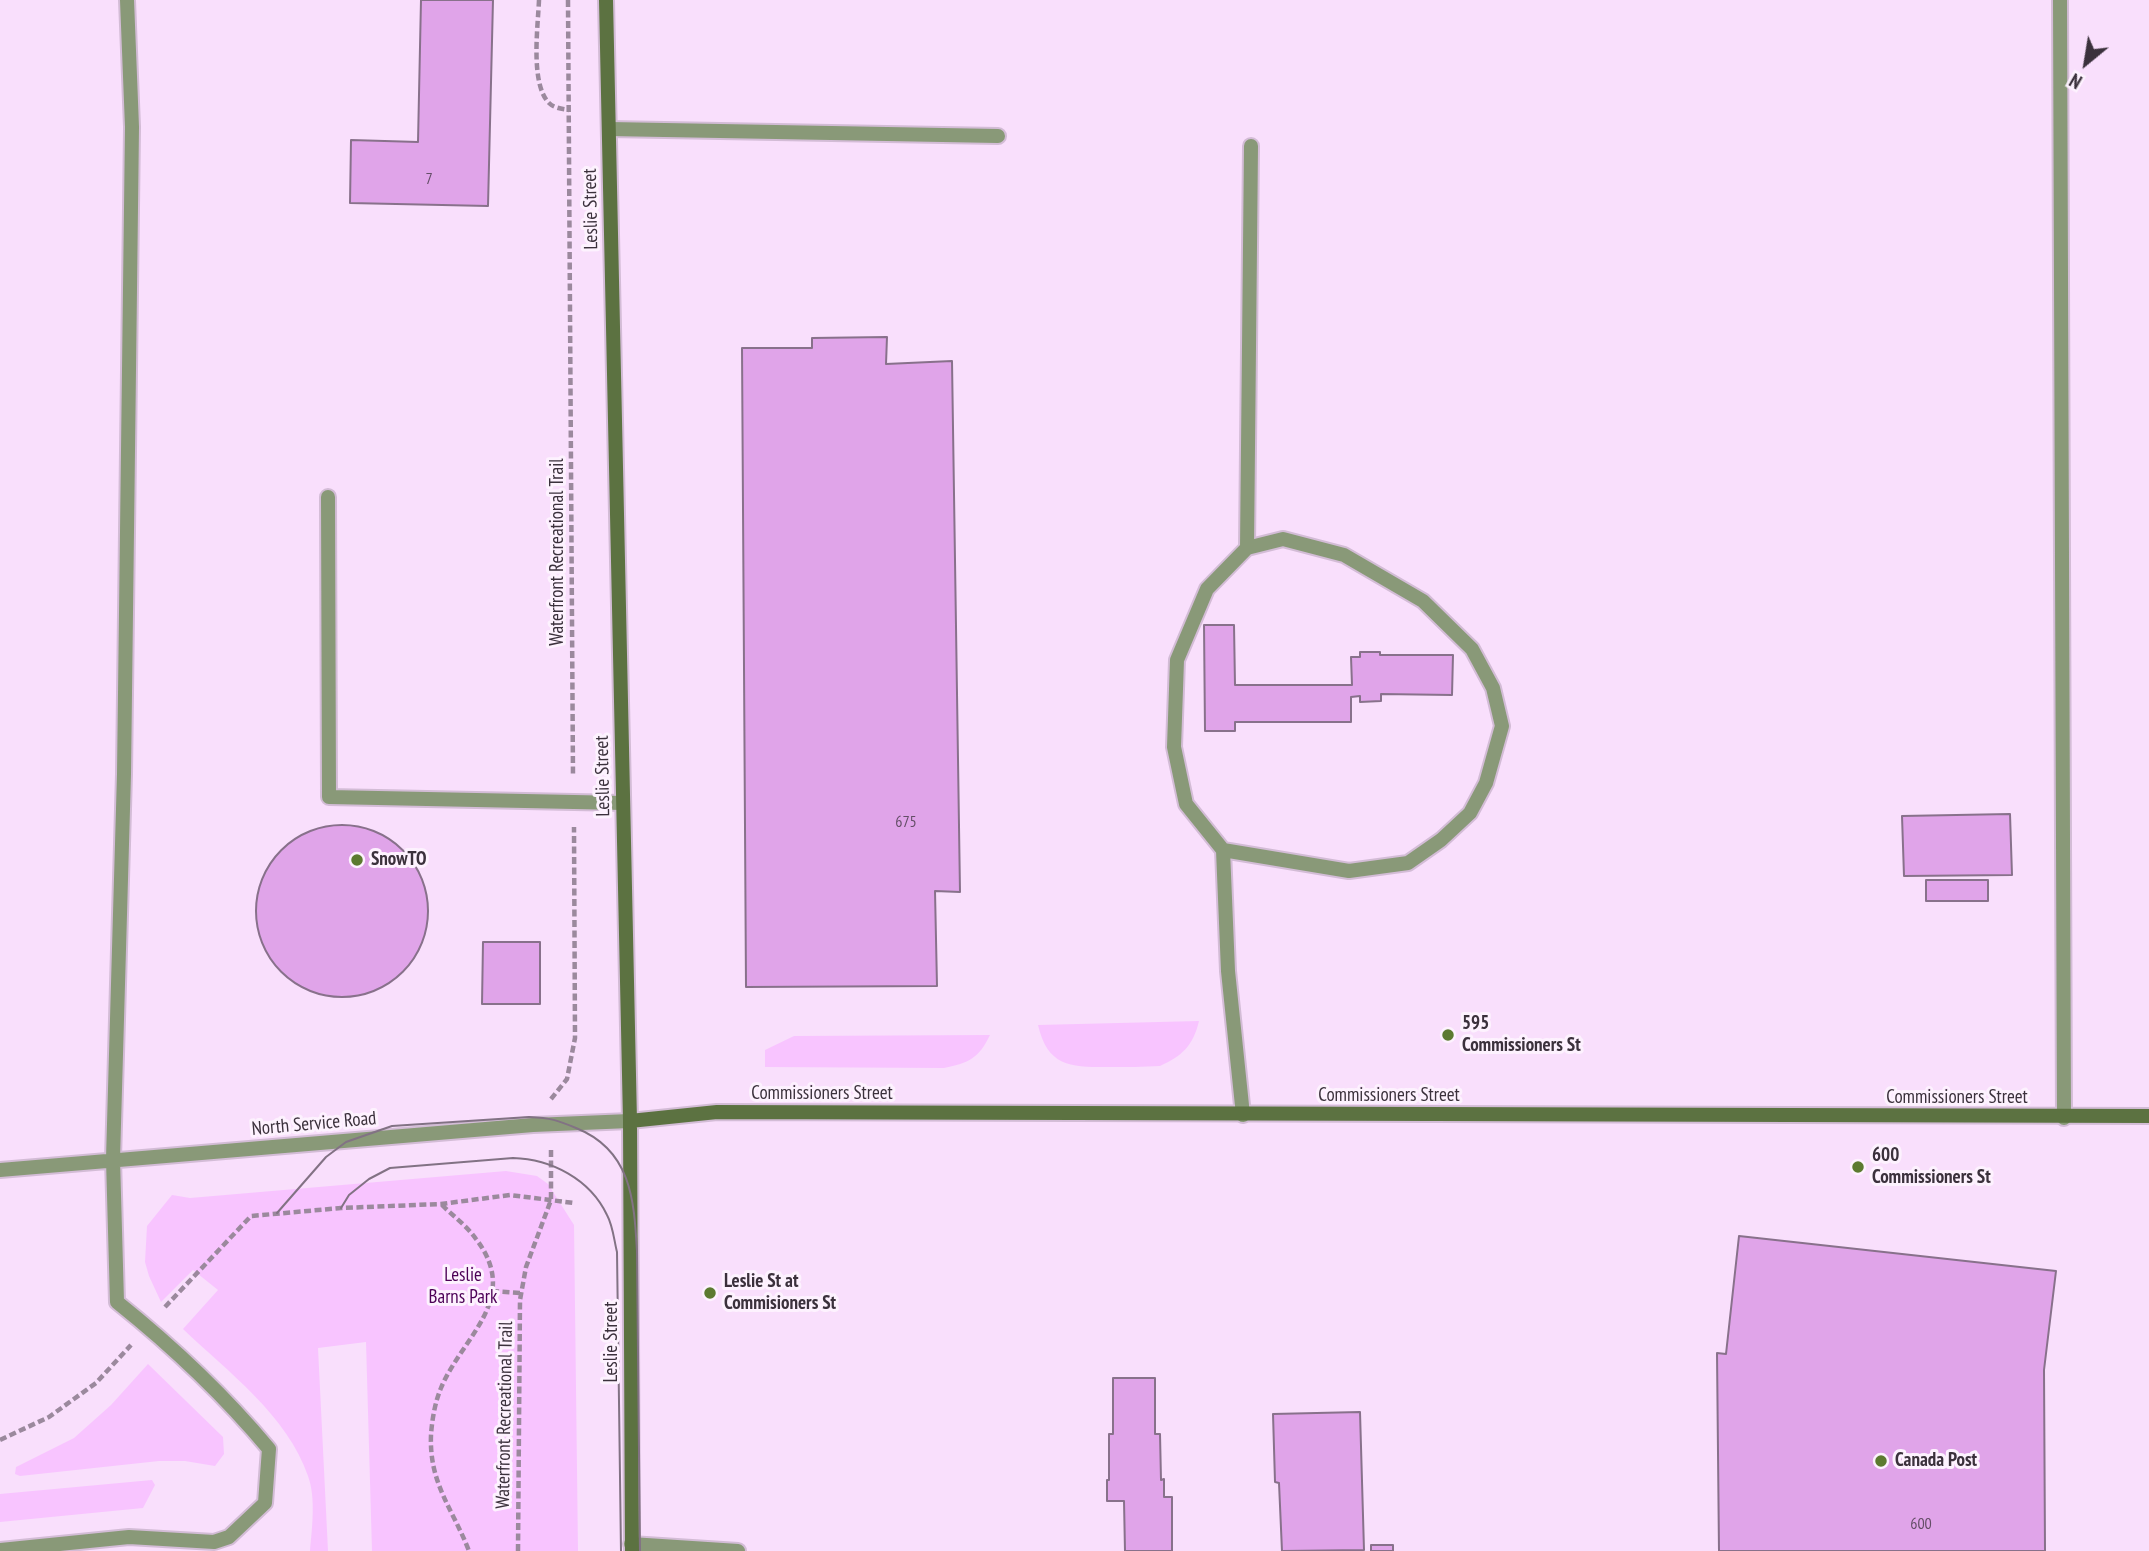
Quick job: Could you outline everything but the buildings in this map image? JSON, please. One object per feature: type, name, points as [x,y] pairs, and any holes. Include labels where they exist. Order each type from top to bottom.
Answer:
[{"type":"street","name":"Leslie Street","points":[[606,0],[630,1121],[631,1548]]},
{"type":"street","name":"Commissioners Street","points":[[630,1121],[717,1112],[2064,1118],[2149,1116]]},
{"type":"lane","points":[[0,1550],[130,1537],[215,1542],[229,1536],[265,1503],[269,1449],[244,1419],[162,1337],[117,1302],[113,1159],[125,746],[132,127],[127,0]]},
{"type":"lane","points":[[2060,0],[2064,1118]]},
{"type":"lane","points":[[609,129],[999,136]]},
{"type":"lane","points":[[1247,548],[1251,146]]},
{"type":"lane","points":[[328,498],[330,797],[623,803]]},
{"type":"lane","points":[[1223,849],[1349,871],[1408,863],[1441,840],[1470,813],[1486,783],[1502,726],[1493,688],[1472,649],[1423,600],[1343,555],[1283,539],[1247,548],[1207,589],[1177,660],[1174,747],[1186,804],[1223,849],[1228,971],[1243,1115]]},
{"type":"lane","name":"North Service Road","points":[[0,1170],[533,1125],[630,1121]]},
{"type":"lane","points":[[631,1548],[738,1551]]},
{"type":"path","points":[[538,0],[538,77],[541,91],[549,103],[569,110]]},
{"type":"path","name":"Waterfront Recreational Trail","points":[[551,1098],[567,1079],[575,1038],[568,0]]},
{"type":"path","points":[[0,1440],[49,1417],[96,1383],[251,1216],[341,1208],[441,1204],[510,1195],[574,1203]]},
{"type":"path","name":"Waterfront Recreational Trail","points":[[518,1551],[521,1293],[526,1268],[551,1200]]},
{"type":"path","points":[[441,1204],[476,1239],[489,1262],[494,1280],[479,1328],[441,1388],[431,1437],[438,1488],[469,1551]]},
{"type":"path","points":[[492,1291],[521,1293]]},
{"type":"green space","points":[[1199,1021],[1190,1044],[1175,1058],[1160,1066],[1141,1067],[1084,1066],[1064,1062],[1048,1050],[1038,1025]]},
{"type":"green space","points":[[990,1035],[982,1049],[972,1058],[944,1068],[765,1067],[765,1050],[794,1036]]},
{"type":"green space","name":"Leslie Barns Park","points":[[506,1171],[537,1176],[548,1184],[574,1225],[578,1551],[372,1551],[366,1342],[318,1348],[328,1551],[310,1551],[312,1494],[299,1454],[255,1396],[183,1329],[218,1290],[193,1270],[161,1302],[145,1262],[147,1226],[172,1195],[190,1198]]},
{"type":"green space","points":[[148,1364],[223,1437],[224,1454],[215,1466],[185,1461],[159,1461],[20,1476],[15,1474],[16,1467],[74,1438],[111,1405]]},
{"type":"green space","points":[[152,1480],[155,1485],[143,1508],[0,1522],[0,1494]]},
{"type":"tram line","points":[[277,1213],[326,1157],[346,1142],[392,1126],[543,1118],[576,1128],[594,1137],[608,1149],[626,1178],[636,1232],[640,1551]]},
{"type":"tram line","points":[[341,1208],[349,1195],[369,1179],[390,1168],[513,1158],[541,1162],[568,1173],[580,1181],[600,1202],[611,1224],[617,1252],[621,1551]]},
{"type":"place","name":"SnowTO","points":[[357,860]]},
{"type":"place","name":"595 Commissioners St","points":[[1448,1035]]},
{"type":"place","name":"600 Commissioners St","points":[[1858,1167]]},
{"type":"place","name":"Leslie St at Commisioners St","points":[[710,1293]]},
{"type":"place","name":"Canada Post","points":[[1881,1461]]}]
